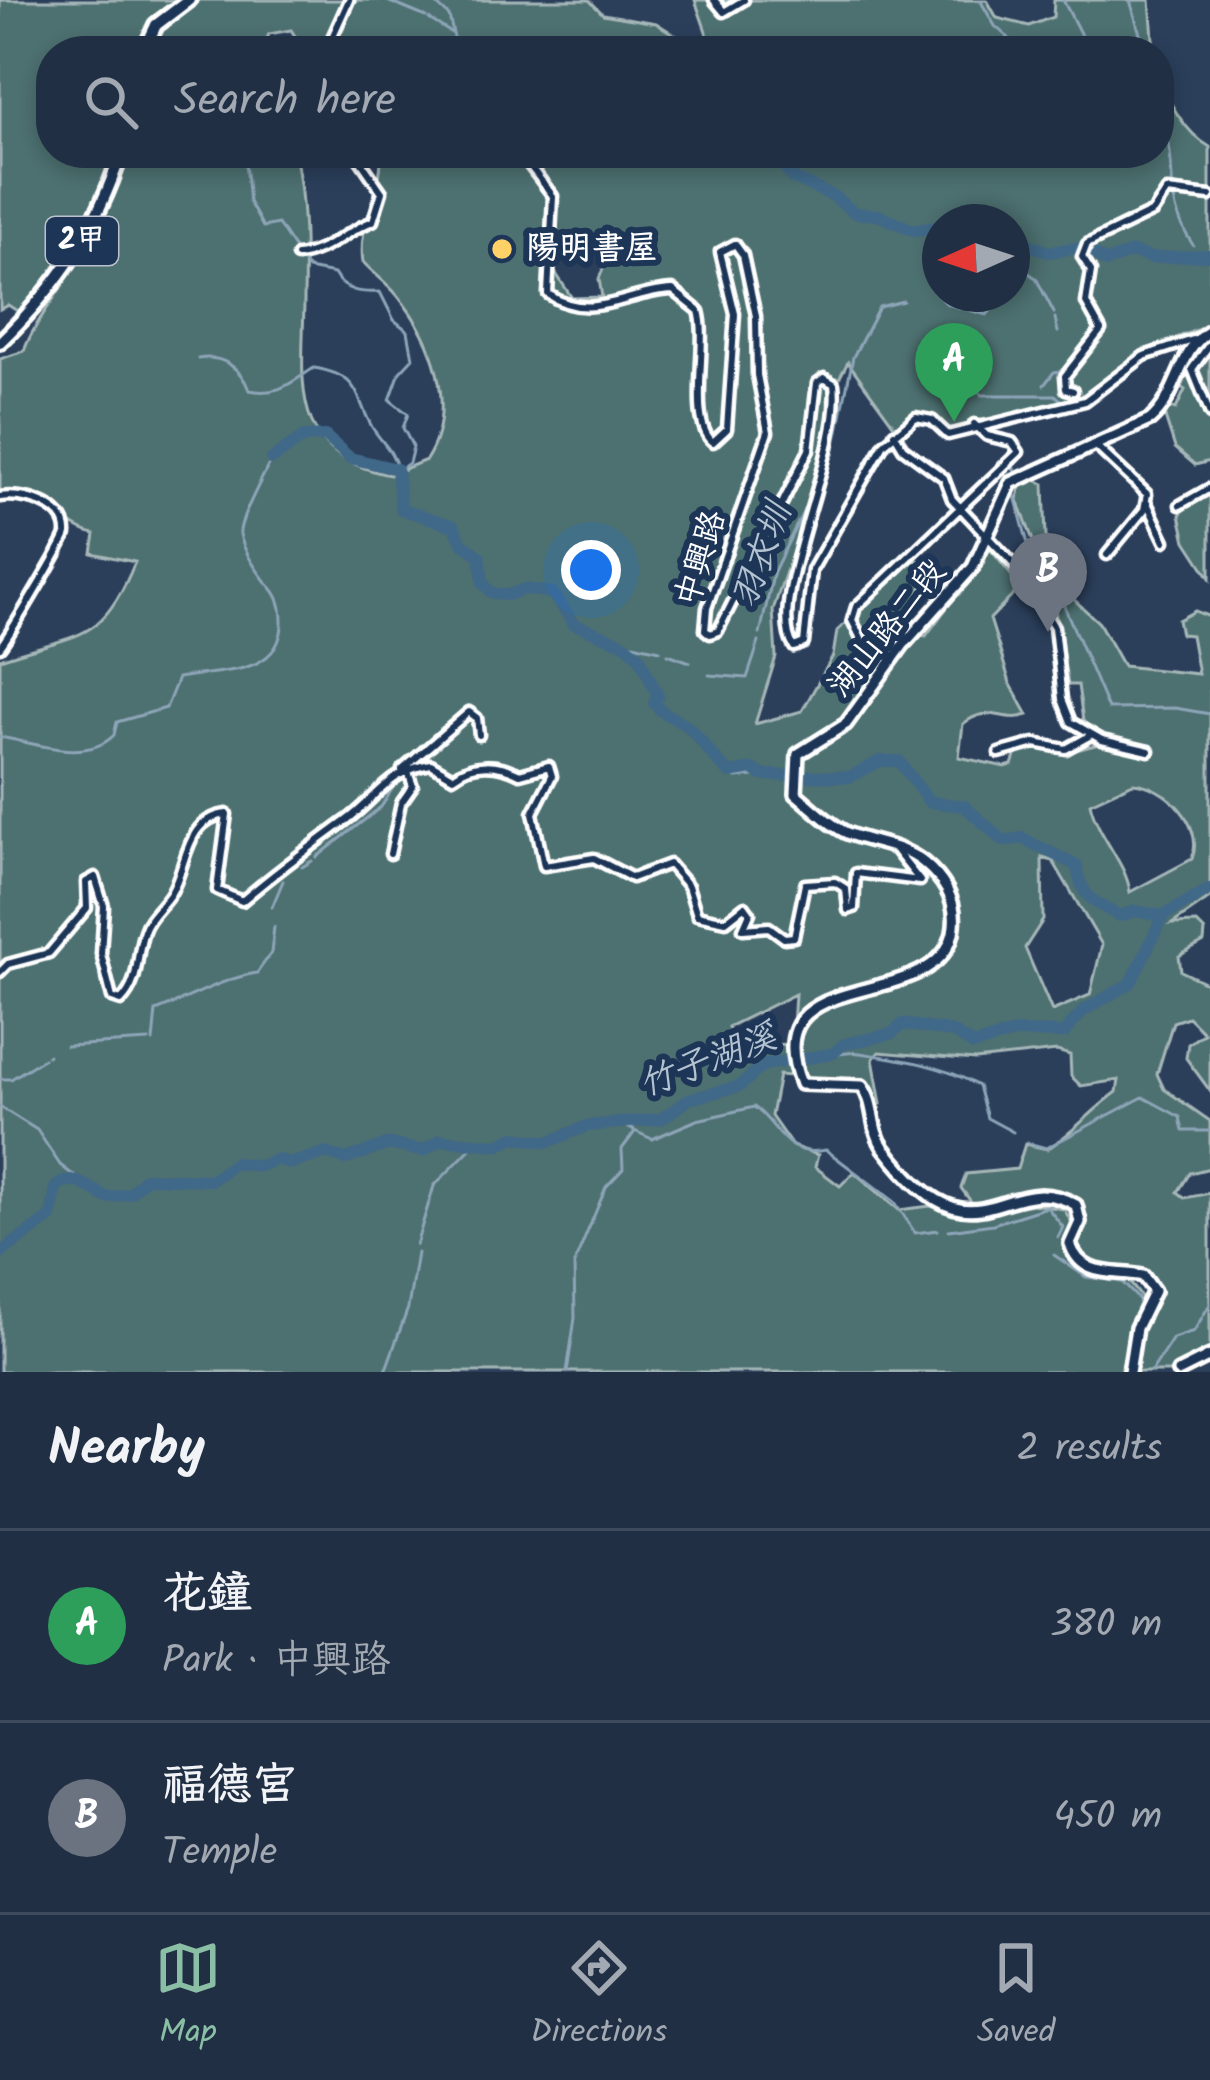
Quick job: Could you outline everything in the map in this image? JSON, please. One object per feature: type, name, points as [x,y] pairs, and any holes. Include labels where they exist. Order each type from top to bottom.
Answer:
[{"type":"main road","points":[[151,36],[156,26],[189,0]]},
{"type":"main road","name":"2甲","points":[[0,342],[44,300],[68,267],[116,168]]},
{"type":"street","points":[[333,36],[349,0]]},
{"type":"street","points":[[714,0],[724,11],[744,0]]},
{"type":"street","points":[[297,256],[333,244],[376,215],[382,192],[365,168]]},
{"type":"street","name":"中興路","points":[[532,168],[553,196],[548,294],[578,309],[642,298],[656,290],[673,290],[688,298],[702,320],[705,434],[718,442],[727,429],[736,328],[720,252],[735,244],[743,255],[756,316],[757,375],[768,432],[707,608],[704,622],[710,634],[718,631],[808,450],[817,383],[824,378],[834,384],[836,427],[788,590],[786,633],[794,647],[804,643],[812,570],[894,433]]},
{"type":"street","points":[[1073,391],[1066,389],[1065,376],[1101,330],[1086,303],[1091,271],[1082,256],[1087,244],[1153,212],[1167,191],[1210,196]]},
{"type":"street","points":[[1149,752],[1090,735],[1066,714],[1054,627],[987,532],[952,499],[944,478],[903,448],[894,433],[916,417],[932,420],[953,436],[974,424],[1085,401],[1144,356],[1210,331]]},
{"type":"street","name":"湖山路二段","points":[[891,845],[832,824],[796,794],[793,767],[798,754],[846,724],[904,645],[973,567],[1011,483],[1162,410],[1193,340]]},
{"type":"street","points":[[1210,344],[1192,369],[1210,414]]},
{"type":"street","points":[[862,643],[852,620],[856,608],[1019,452],[1012,442],[987,436],[974,424]]},
{"type":"street","points":[[1095,445],[1143,486],[1165,542]]},
{"type":"street","points":[[1180,505],[1210,488]]},
{"type":"street","points":[[0,497],[27,496],[45,504],[64,523],[66,534],[59,556],[42,572],[0,647]]},
{"type":"street","points":[[1108,556],[1148,502]]},
{"type":"street","points":[[0,972],[8,964],[49,953],[86,908],[86,882],[95,877],[104,906],[101,955],[112,998],[121,1001],[136,979],[144,928],[170,895],[186,848],[206,821],[227,814],[217,890],[242,901],[404,772],[469,712],[477,718],[479,735]]},
{"type":"street","points":[[999,753],[1035,743],[1066,749],[1090,735]]},
{"type":"street","points":[[404,772],[440,767],[453,777],[475,766],[506,767],[520,774],[549,766],[551,776],[533,813],[544,866],[594,859],[632,878],[670,864],[688,886],[697,915],[727,921],[746,906],[750,913],[743,929],[769,927],[784,938],[794,937],[799,928],[805,884],[835,883],[846,889],[848,910],[854,908],[856,872],[920,881],[891,845]]},
{"type":"street","points":[[390,854],[388,843],[401,802],[413,786],[404,772]]},
{"type":"street","points":[[891,845],[915,855],[951,896],[954,928],[949,947],[935,964],[911,976],[817,1004],[800,1020],[798,1073],[806,1085],[847,1081],[862,1086],[884,1147],[931,1199],[963,1213],[1044,1197],[1076,1205],[1080,1222],[1070,1244],[1078,1260],[1099,1273],[1143,1276],[1154,1291],[1136,1328],[1129,1372]]},
{"type":"street","points":[[1178,1372],[1210,1356]]},
{"type":"green space","points":[[0,0],[182,0],[157,18],[147,36],[36,36],[36,168],[110,168],[73,253],[22,314],[8,305],[0,309]]},
{"type":"green space","points":[[198,0],[589,0],[603,14],[656,23],[677,36],[295,36],[291,30],[268,36],[157,36]]},
{"type":"green space","points":[[695,0],[987,0],[997,18],[1029,26],[1053,17],[1054,0],[1150,0],[1153,36],[708,36]]},
{"type":"green space","points":[[1174,108],[1192,133],[1210,147],[1210,325],[1147,349],[1080,399],[1016,417],[976,420],[953,433],[922,415],[896,428],[848,362],[828,399],[830,442],[773,610],[776,657],[755,724],[802,711],[833,656],[837,631],[912,561],[930,560],[913,614],[918,635],[926,636],[990,549],[1021,587],[990,619],[1010,683],[1028,715],[981,715],[963,724],[959,757],[1005,767],[1012,765],[1016,753],[1034,745],[1062,754],[1095,745],[1083,721],[1078,685],[1068,685],[1052,592],[1018,500],[1020,486],[1033,479],[1044,484],[1046,537],[1074,569],[1065,591],[1099,623],[1123,666],[1198,674],[1191,635],[1181,634],[1178,620],[1195,611],[1210,617],[1210,898],[1172,924],[1197,923],[1205,931],[1204,942],[1179,956],[1181,971],[1210,985],[1210,1091],[1186,1058],[1188,1044],[1204,1033],[1188,1017],[1173,1022],[1157,1074],[1164,1089],[1210,1121],[1210,1168],[1190,1173],[1178,1192],[1185,1198],[1210,1193],[1210,1352],[1176,1372],[1134,1372],[1138,1332],[1159,1296],[1148,1276],[1081,1258],[1075,1243],[1082,1218],[1079,1203],[1068,1196],[1031,1196],[974,1206],[961,1188],[966,1174],[1017,1169],[1025,1144],[1047,1149],[1117,1092],[1119,1080],[1081,1086],[1071,1076],[1070,1055],[1057,1051],[975,1060],[879,1052],[873,1059],[881,1104],[875,1109],[872,1094],[856,1079],[811,1080],[802,1074],[793,1026],[795,994],[728,1027],[738,1048],[785,1044],[791,1076],[779,1075],[771,1116],[792,1146],[818,1155],[815,1167],[840,1186],[854,1172],[899,1210],[930,1206],[971,1216],[1032,1204],[1064,1209],[1072,1223],[1075,1262],[1089,1271],[1128,1280],[1145,1302],[1132,1335],[1127,1372],[0,1372],[0,659],[68,639],[98,622],[111,609],[135,562],[92,553],[95,534],[27,494],[0,493],[0,359],[24,351],[92,234],[121,168],[297,168],[304,227],[303,360],[308,411],[317,432],[333,450],[357,465],[390,475],[426,460],[436,440],[441,396],[431,352],[410,312],[363,262],[364,234],[381,168],[1174,168]],"holes":[[[573,232],[605,241],[602,251],[609,254],[599,279],[602,297],[572,298],[553,269]],[[1133,783],[1146,785],[1180,809],[1195,846],[1192,859],[1130,892],[1090,803]],[[1042,858],[1053,861],[1102,945],[1090,995],[1052,1011],[1025,948],[1043,920]]]},
{"type":"green space","points":[[1210,347],[1210,461],[1195,465],[1175,448],[1165,417],[1169,407],[1176,409],[1185,390],[1179,386]]},
{"type":"green space","points":[[1210,493],[1210,578],[1186,541],[1180,515],[1188,502]]},
{"type":"waterway","points":[[385,0],[426,17]]},
{"type":"waterway","points":[[432,0],[449,16],[454,36]]},
{"type":"waterway","points":[[980,0],[1006,36]]},
{"type":"waterway","points":[[1063,0],[1081,36]]},
{"type":"waterway","points":[[1130,0],[1141,36]]},
{"type":"waterway","points":[[429,19],[453,34]]},
{"type":"waterway","points":[[246,168],[249,202],[263,227],[278,224],[308,269],[334,274],[354,290],[380,292],[394,320],[408,331],[413,358],[400,372],[390,400],[408,414],[403,428],[413,447],[409,463],[398,471]]},
{"type":"waterway","points":[[785,168],[792,178],[833,196],[855,213],[922,229]]},
{"type":"waterway","points":[[1171,168],[1176,209],[1193,245]]},
{"type":"waterway","points":[[1030,245],[1048,252],[1077,248]]},
{"type":"waterway","points":[[1089,251],[1106,262],[1132,252],[1151,258],[1209,255]]},
{"type":"waterway","points":[[1030,274],[1054,313]]},
{"type":"waterway","name":"羽衣圳","points":[[833,455],[853,357],[879,307],[903,301]]},
{"type":"waterway","points":[[976,312],[989,312]]},
{"type":"waterway","points":[[1055,318],[1058,332]]},
{"type":"waterway","points":[[933,342],[963,385],[972,383],[982,395],[1055,395],[1062,401]]},
{"type":"waterway","points":[[198,359],[230,364],[249,390],[284,386],[314,368],[341,376],[354,388],[397,469]]},
{"type":"waterway","points":[[1044,385],[1054,372],[1067,370]]},
{"type":"waterway","points":[[272,459],[304,437],[325,436],[350,458],[397,469],[401,509],[454,526],[462,543],[480,556],[483,583],[492,593],[508,595],[524,589],[552,593],[574,624],[620,642]]},
{"type":"waterway","points":[[1013,462],[1015,475]]},
{"type":"waterway","points":[[0,737],[58,749],[89,748],[114,735],[117,722],[166,708],[178,678],[243,668],[270,654],[279,641],[280,606],[240,534],[268,466]]},
{"type":"waterway","points":[[1013,488],[1028,544],[1039,547],[1108,709],[1175,708],[1210,714]]},
{"type":"waterway","name":"羽衣圳","points":[[760,634],[774,571],[812,494]]},
{"type":"waterway","name":"羽衣圳","points":[[615,640],[660,650]]},
{"type":"waterway","name":"羽衣圳","points":[[709,675],[747,678],[759,642]]},
{"type":"waterway","points":[[625,644],[639,656],[658,696],[657,707],[688,727],[730,773],[753,769],[762,775],[850,777],[880,761],[899,761],[929,802],[964,806],[1004,841],[1022,838],[1077,866],[1085,892],[1103,907],[1120,916],[1135,911],[1163,916]]},
{"type":"waterway","name":"羽衣圳","points":[[668,654],[690,662]]},
{"type":"waterway","points":[[730,773],[737,778],[762,775]]},
{"type":"waterway","points":[[317,857],[381,807],[399,778]]},
{"type":"waterway","points":[[302,867],[312,861]]},
{"type":"waterway","points":[[272,907],[283,881]]},
{"type":"waterway","name":"竹子湖溪","points":[[0,1253],[51,1217],[56,1187],[69,1181],[107,1198],[131,1193],[145,1178],[212,1180],[235,1163],[260,1166],[278,1159],[289,1164],[325,1153],[346,1159],[389,1144],[423,1151],[440,1140],[498,1145],[514,1137],[548,1142],[587,1126],[661,1119],[689,1099],[740,1086],[763,1065],[832,1054],[844,1044],[891,1034],[903,1024],[952,1032],[973,1045],[1017,1032],[1064,1033],[1083,1011],[1131,983],[1163,916],[1210,889]]},
{"type":"waterway","points":[[153,1041],[156,1011],[257,973],[271,953],[274,927]]},
{"type":"waterway","points":[[66,1046],[149,1041]]},
{"type":"waterway","points":[[832,1054],[906,1061],[965,1079],[978,1086],[987,1118],[1013,1132]]},
{"type":"waterway","points":[[0,1079],[11,1079],[43,1059]]},
{"type":"waterway","points":[[1028,1143],[1046,1148],[1143,1097],[1180,1117],[1183,1131],[1210,1131]]},
{"type":"waterway","points":[[0,1107],[37,1130],[60,1165],[81,1181]]},
{"type":"waterway","points":[[624,1126],[652,1139],[697,1120],[754,1107],[791,1145],[800,1150],[826,1150],[895,1202],[915,1233],[938,1230]]},
{"type":"waterway","points":[[567,1372],[575,1318],[574,1264],[606,1187],[623,1169],[622,1149],[634,1133],[633,1124]]},
{"type":"waterway","points":[[416,1245],[434,1186],[474,1145]]},
{"type":"waterway","points":[[949,1230],[993,1224],[1047,1207],[1063,1227],[1058,1237]]},
{"type":"waterway","points":[[385,1372],[408,1308],[417,1253]]},
{"type":"waterway","points":[[1054,1255],[1086,1277],[1122,1282],[1142,1303]]},
{"type":"waterway","points":[[1151,1372],[1173,1338],[1194,1331],[1210,1304]]},
{"type":"place","name":"陽明書屋","points":[[502,249]]},
{"type":"place","name":"花鐘","points":[[954,422]]},
{"type":"place","name":"福德宮","points":[[1048,632]]}]
